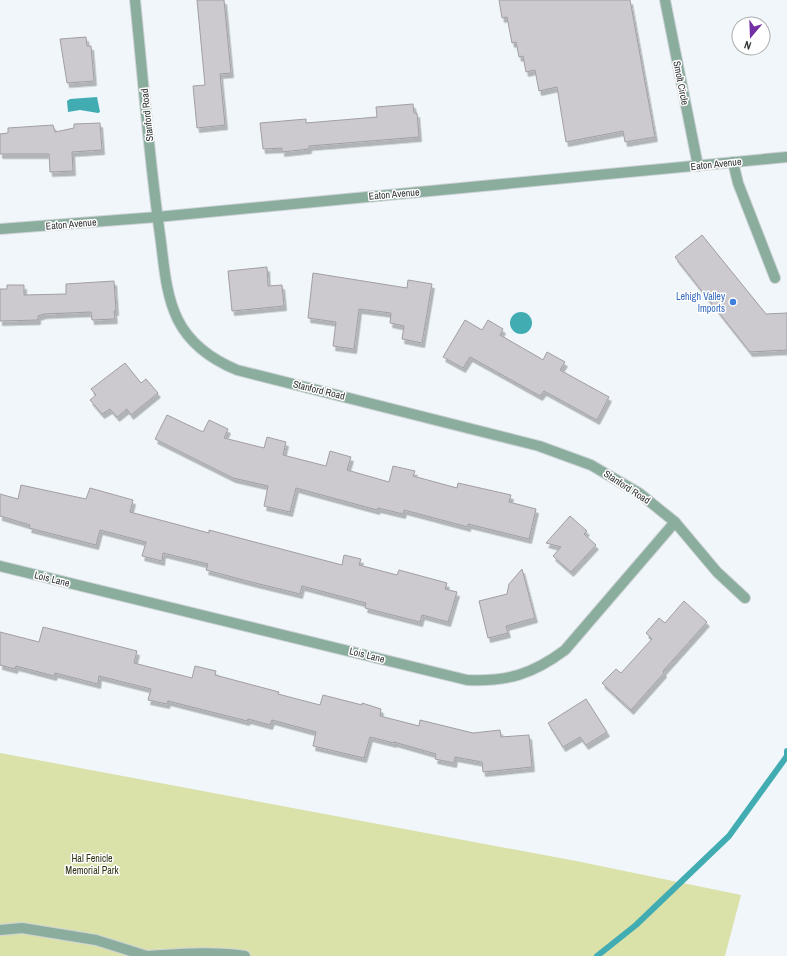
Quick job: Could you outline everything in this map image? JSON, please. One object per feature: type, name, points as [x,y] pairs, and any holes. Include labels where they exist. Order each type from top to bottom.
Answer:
[{"type":"street","name":"Stanford Road","points":[[135,0],[157,217],[168,294],[178,320],[188,335],[200,348],[223,364],[237,370],[539,446],[565,455],[616,478],[639,493],[676,522],[717,572],[745,598]]},
{"type":"street","name":"Smolt Circle","points":[[665,0],[698,166]]},
{"type":"street","name":"Eaton Avenue","points":[[0,230],[157,217],[787,157]]},
{"type":"street","points":[[733,162],[738,183],[775,278]]},
{"type":"street","name":"Lois Lane","points":[[0,566],[467,680],[488,681],[509,678],[529,672],[548,663],[566,650],[676,522]]},
{"type":"street","points":[[0,930],[22,928],[96,940],[147,956],[208,953],[245,956]]},
{"type":"green space","name":"Hal Fenicle Memorial Park","points":[[0,753],[576,861],[741,895],[725,956],[0,956]]},
{"type":"water","points":[[97,97],[100,112],[80,110],[68,112],[67,101],[70,99]]},
{"type":"water","points":[[521,312],[529,315],[532,323],[529,331],[521,334],[513,331],[510,323],[513,315]]},
{"type":"building","points":[[197,0],[224,0],[231,73],[220,74],[225,125],[197,128],[193,86],[205,85]]},
{"type":"building","points":[[499,0],[630,0],[655,137],[625,142],[623,131],[566,142],[557,87],[539,91],[535,70],[526,72],[523,56],[519,57],[516,42],[512,43],[507,17],[502,18]]},
{"type":"building","points":[[86,37],[87,46],[91,46],[94,81],[67,83],[60,39]]},
{"type":"building","points":[[413,104],[414,113],[417,113],[419,137],[309,146],[309,149],[282,152],[282,148],[263,149],[260,123],[306,119],[306,123],[377,117],[376,107]]},
{"type":"building","points":[[100,123],[102,150],[72,152],[73,171],[50,172],[49,154],[0,154],[0,134],[8,133],[8,128],[53,125],[55,132],[74,128],[74,124]]},
{"type":"building","name":"Lehigh Valley Imports","points":[[702,235],[766,314],[787,313],[787,350],[750,352],[675,257]]},
{"type":"building","points":[[267,267],[268,286],[282,285],[284,306],[232,311],[228,271]]},
{"type":"building","points":[[313,273],[407,288],[408,280],[432,284],[422,343],[402,339],[404,326],[390,323],[391,313],[359,309],[354,349],[333,346],[336,322],[308,318]]},
{"type":"building","points":[[114,281],[116,311],[114,311],[115,319],[92,320],[91,312],[44,314],[38,316],[38,320],[0,321],[0,289],[7,289],[7,285],[24,285],[24,295],[66,294],[66,284]]},
{"type":"building","points":[[465,320],[482,330],[488,320],[503,329],[500,335],[543,360],[547,352],[565,362],[560,370],[609,397],[597,420],[544,391],[540,396],[470,357],[463,368],[443,357]]},
{"type":"building","points":[[125,363],[141,383],[146,379],[158,393],[131,415],[127,409],[117,417],[110,409],[102,414],[90,400],[96,395],[91,389]]},
{"type":"building","points":[[167,415],[203,432],[209,420],[228,429],[224,438],[264,448],[267,437],[286,442],[283,455],[326,466],[330,451],[351,457],[347,470],[389,482],[393,466],[415,471],[413,476],[457,488],[458,483],[511,495],[509,502],[536,509],[529,539],[468,524],[468,527],[404,510],[403,514],[378,508],[377,510],[296,488],[290,512],[264,506],[268,486],[233,478],[155,439]]},
{"type":"building","points":[[21,485],[86,499],[90,488],[133,500],[130,512],[209,533],[209,530],[342,565],[344,555],[361,559],[359,565],[397,575],[399,570],[447,583],[445,589],[457,592],[448,622],[422,615],[420,622],[365,608],[366,603],[302,586],[300,594],[206,570],[208,564],[163,553],[162,561],[142,556],[146,542],[100,530],[96,545],[29,528],[30,525],[0,516],[0,494],[18,499]]},
{"type":"building","points":[[570,516],[587,531],[584,534],[596,545],[571,572],[553,556],[561,547],[546,543]]},
{"type":"building","points":[[522,569],[535,618],[506,626],[508,633],[488,638],[479,601],[507,594],[509,584]]},
{"type":"building","points":[[684,601],[707,622],[663,671],[664,673],[631,710],[602,683],[616,669],[621,673],[652,639],[646,633],[659,618],[665,623]]},
{"type":"building","points":[[43,627],[137,651],[134,663],[192,678],[195,666],[216,671],[215,675],[279,692],[278,694],[320,705],[323,695],[362,705],[362,703],[381,709],[380,716],[419,726],[420,720],[473,733],[500,730],[501,737],[529,735],[532,767],[483,772],[482,762],[455,757],[454,763],[435,759],[436,754],[370,737],[364,758],[313,746],[316,732],[272,720],[270,725],[248,719],[247,721],[168,701],[167,704],[148,700],[151,689],[99,676],[98,684],[55,673],[54,676],[16,666],[15,669],[0,665],[0,632],[39,642]]},
{"type":"building","points":[[586,699],[607,732],[586,745],[580,737],[563,747],[548,723]]},
{"type":"waterway","points":[[597,956],[636,925],[729,836],[787,756],[787,751]]},
{"type":"place","name":"Lehigh Valley Imports","points":[[733,302]]}]
